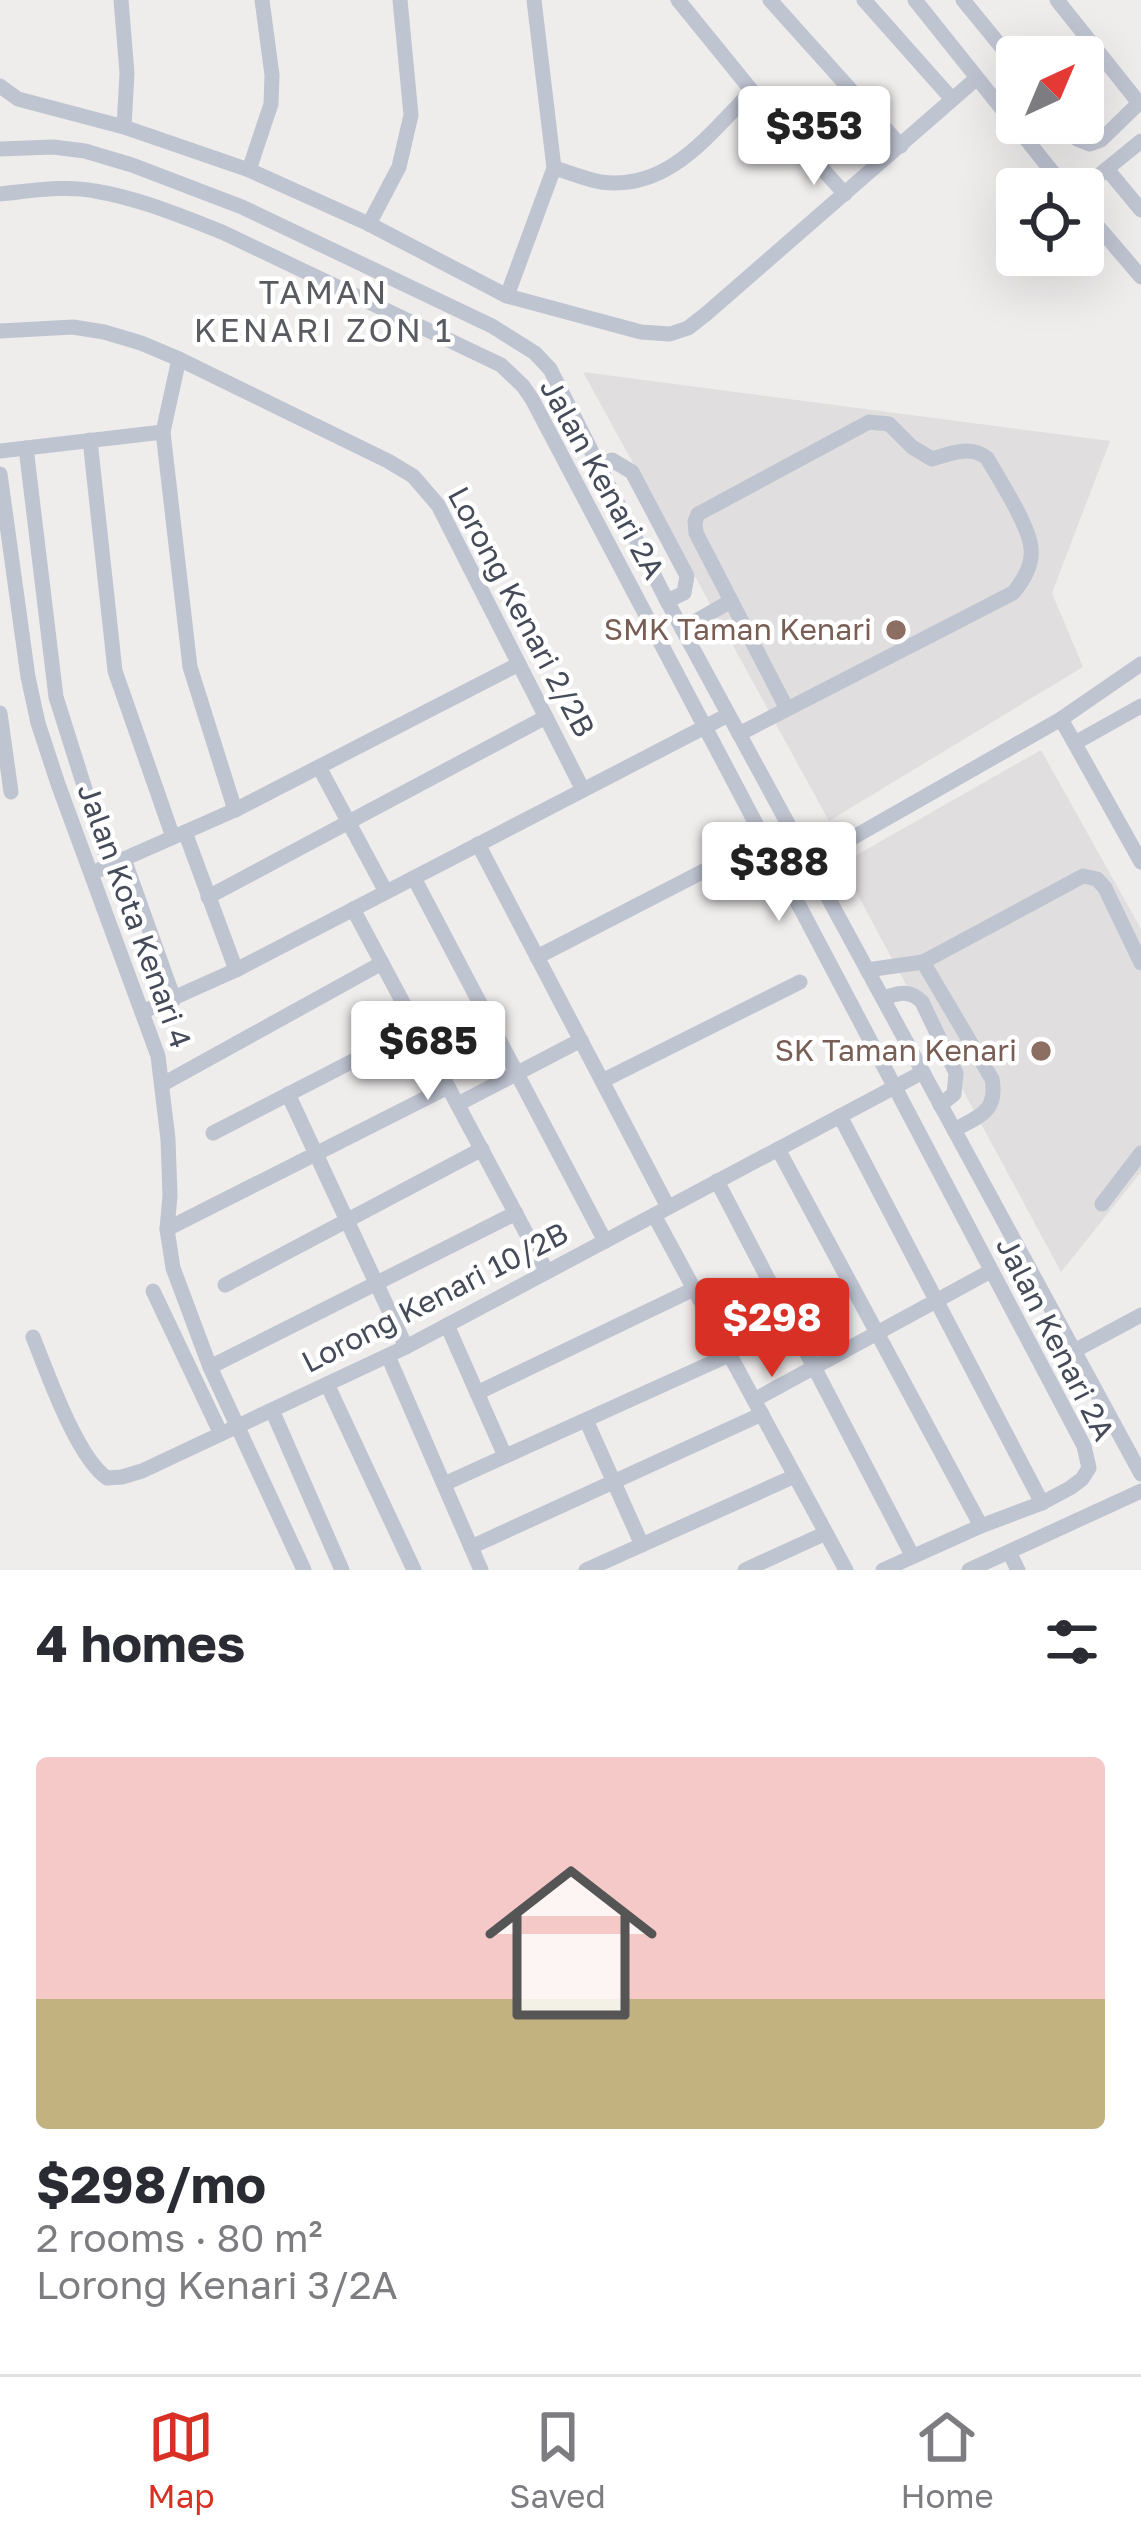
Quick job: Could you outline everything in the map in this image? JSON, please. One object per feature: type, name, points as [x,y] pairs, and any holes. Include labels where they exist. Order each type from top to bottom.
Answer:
[{"type":"street","points":[[121,0],[127,73],[124,128]]},
{"type":"street","points":[[249,170],[271,104],[262,0]]},
{"type":"street","points":[[369,224],[399,167],[411,115],[400,0]]},
{"type":"street","points":[[507,296],[554,168],[533,0]]},
{"type":"street","points":[[678,0],[845,194]]},
{"type":"street","points":[[770,0],[901,146]]},
{"type":"street","points":[[864,0],[951,98]]},
{"type":"street","points":[[915,0],[1049,168]]},
{"type":"street","points":[[963,0],[996,40]]},
{"type":"street","points":[[1057,0],[1140,102],[1104,137]]},
{"type":"street","points":[[0,86],[18,99],[249,170],[369,224],[507,296],[641,332],[670,334],[706,314],[977,78]]},
{"type":"street","points":[[554,168],[602,182],[657,176],[690,153],[752,91]]},
{"type":"street","points":[[1104,171],[1141,141]]},
{"type":"street","name":"Jalan Kenari 2A","points":[[0,149],[85,151],[242,207],[492,326],[535,353],[550,369],[728,715],[1139,1466]]},
{"type":"street","points":[[1107,169],[1141,210]]},
{"type":"street","name":"Jalan Kenari 2A","points":[[0,194],[94,190],[222,232],[501,365],[532,399],[1089,1462],[1082,1479],[1042,1503],[883,1570]]},
{"type":"street","points":[[1104,234],[1141,277]]},
{"type":"street","points":[[339,290],[354,260]]},
{"type":"street","name":"Lorong Kenari 2/2B","points":[[0,332],[73,328],[104,332],[178,359],[413,476],[438,506],[584,790]]},
{"type":"street","points":[[178,359],[163,432],[190,667],[235,810]]},
{"type":"street","points":[[739,734],[1013,592],[1022,582],[1032,548],[987,458],[978,451],[932,459],[889,424],[869,422],[698,514],[696,533],[787,709]]},
{"type":"street","points":[[0,451],[163,432]]},
{"type":"street","points":[[90,440],[115,671],[236,970]]},
{"type":"street","points":[[26,448],[56,697],[174,999]]},
{"type":"street","points":[[599,465],[612,460],[632,472],[687,576],[684,593],[667,601]]},
{"type":"street","name":"Jalan Kota Kenari 4","points":[[0,474],[6,573],[38,723],[158,1056],[168,1139],[167,1229],[173,1268],[211,1367],[304,1570]]},
{"type":"street","points":[[682,629],[730,602]]},
{"type":"street","points":[[92,873],[235,810],[519,664]]},
{"type":"street","points":[[810,862],[1061,719],[1141,664]]},
{"type":"street","points":[[1075,743],[1141,706]]},
{"type":"street","points":[[0,713],[11,792]]},
{"type":"street","points":[[142,1012],[236,970],[728,715]]},
{"type":"street","points":[[208,897],[546,717]]},
{"type":"street","points":[[1061,719],[1141,862]]},
{"type":"street","points":[[320,767],[386,892]]},
{"type":"street","points":[[478,844],[602,1081],[694,1289],[846,1570]]},
{"type":"street","points":[[537,957],[733,856]]},
{"type":"street","points":[[867,970],[923,962],[1083,876],[1105,888],[1141,963]]},
{"type":"street","points":[[414,878],[604,1241]]},
{"type":"street","points":[[353,909],[548,1272]]},
{"type":"street","points":[[923,962],[992,1079],[995,1093],[986,1112],[954,1130]]},
{"type":"street","points":[[163,1084],[382,963]]},
{"type":"street","points":[[602,1081],[800,982]]},
{"type":"street","points":[[883,998],[907,992],[922,1002],[956,1073],[954,1094],[940,1105]]},
{"type":"street","points":[[213,1133],[417,1028]]},
{"type":"street","points":[[458,1104],[581,1040]]},
{"type":"street","name":"Lorong Kenari 10/2B","points":[[33,1337],[58,1399],[99,1473],[122,1477],[406,1347],[922,1072]]},
{"type":"street","points":[[167,1229],[448,1087]]},
{"type":"street","points":[[288,1094],[406,1347]]},
{"type":"street","points":[[840,1116],[1042,1503]]},
{"type":"street","points":[[225,1285],[482,1149]]},
{"type":"street","points":[[778,1149],[981,1526]]},
{"type":"street","points":[[1102,1204],[1141,1153]]},
{"type":"street","points":[[717,1181],[912,1556]]},
{"type":"street","points":[[211,1367],[516,1213]]},
{"type":"street","points":[[471,1546],[614,1482],[758,1407],[813,1367],[991,1271]]},
{"type":"street","points":[[477,1393],[694,1289]]},
{"type":"street","points":[[153,1291],[221,1434]]},
{"type":"street","points":[[1074,1351],[1141,1315]]},
{"type":"street","points":[[447,1325],[505,1456]]},
{"type":"street","points":[[444,1484],[730,1355]]},
{"type":"street","points":[[388,1356],[481,1570]]},
{"type":"street","points":[[327,1384],[414,1570]]},
{"type":"street","points":[[272,1410],[342,1570]]},
{"type":"street","points":[[586,1420],[642,1545]]},
{"type":"street","points":[[586,1570],[607,1566],[642,1545],[795,1476]]},
{"type":"street","points":[[969,1570],[1141,1491]]},
{"type":"street","points":[[745,1570],[826,1533]]},
{"type":"street","points":[[1009,1552],[1018,1570]]},
{"type":"shaded area","name":"SMK Taman Kenari","points":[[583,372],[1110,441],[1052,593],[1083,667],[829,821]]},
{"type":"shaded area","name":"SK Taman Kenari","points":[[1041,750],[1141,929],[1141,1172],[1061,1272],[841,864]]},
{"type":"place","name":"SMK Taman Kenari","points":[[896,630]]},
{"type":"place","name":"SK Taman Kenari","points":[[1041,1051]]},
{"type":"district","name":"TAMAN KENARI ZON 1","points":[[324,311]]}]
